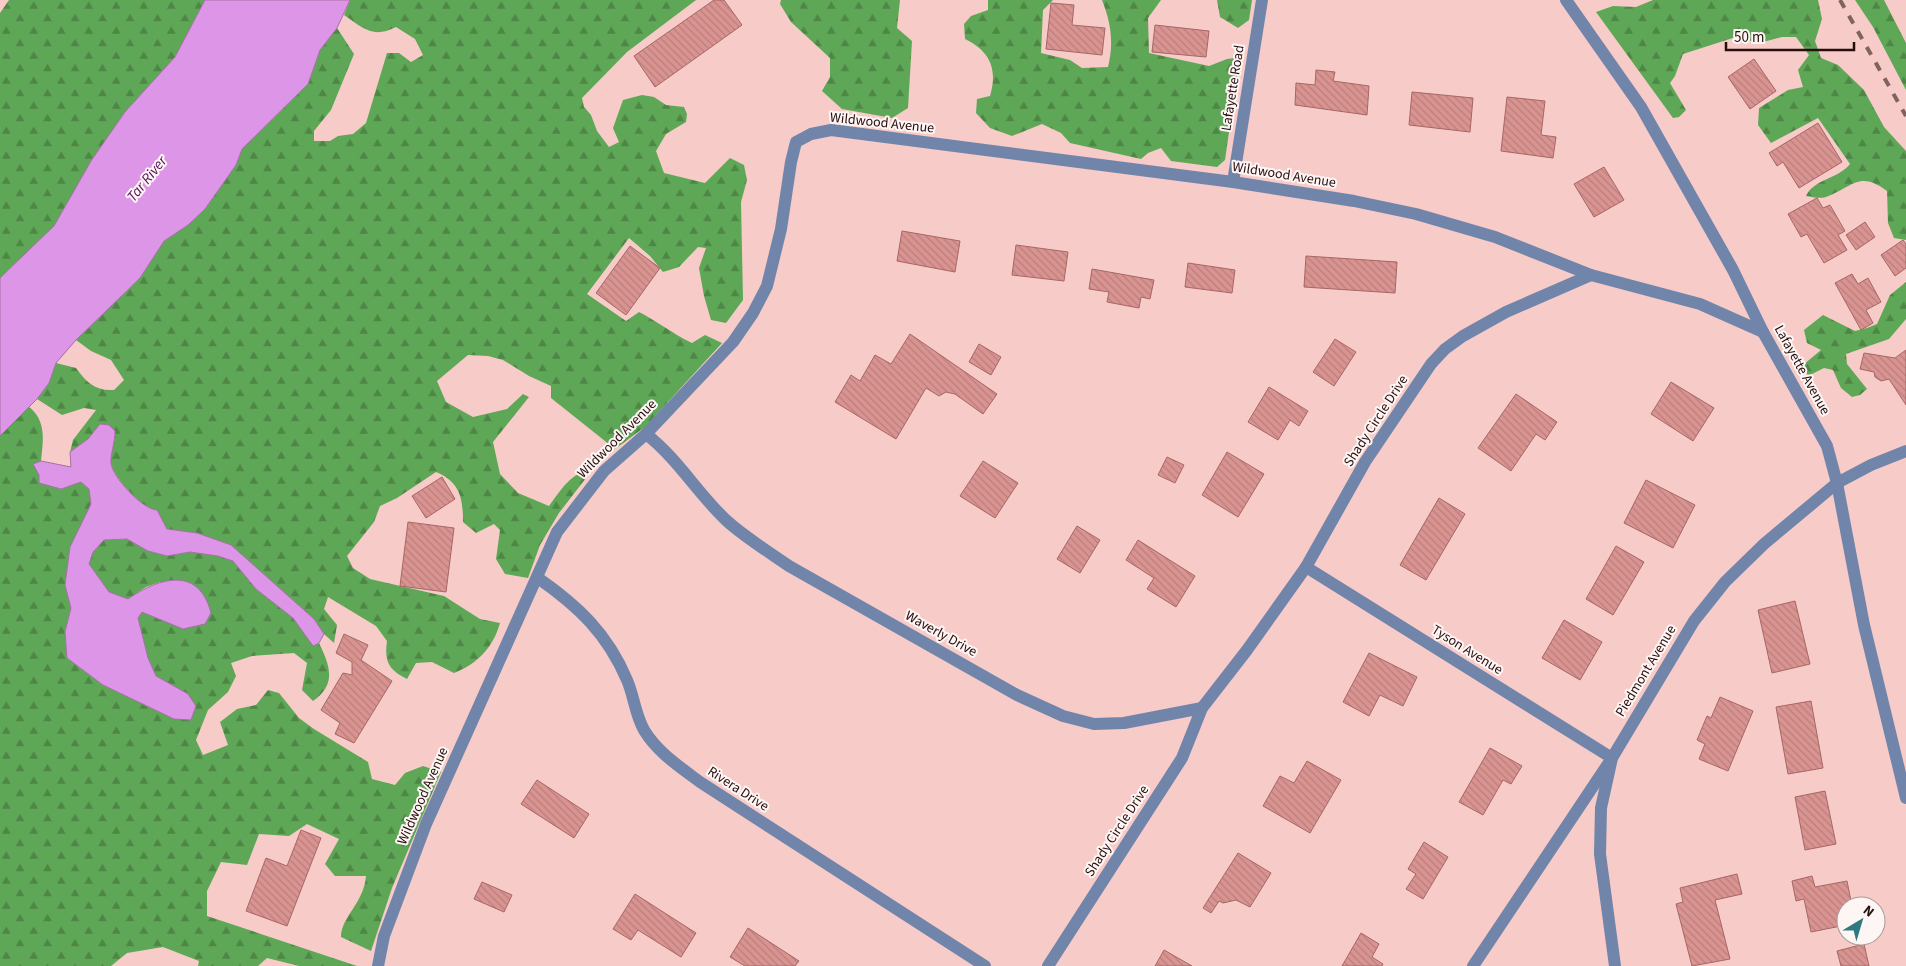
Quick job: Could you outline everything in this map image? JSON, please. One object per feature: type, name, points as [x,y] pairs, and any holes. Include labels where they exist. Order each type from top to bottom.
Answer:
[{"type":"street","name":"Lafayette Road","points":[[1233,182],[1262,0]]},
{"type":"street","name":"Lafayette Avenue","points":[[1566,0],[1641,107],[1733,270],[1763,332],[1827,446],[1837,483],[1864,625],[1906,798]]},
{"type":"street","name":"Wildwood Avenue","points":[[378,966],[384,936],[426,824],[557,532],[578,502],[604,471],[646,434],[733,342],[753,313],[767,286],[796,142],[811,134],[831,130],[1233,182],[1354,201],[1416,214],[1494,237],[1591,275],[1700,304],[1763,332]]},
{"type":"street","name":"Shady Circle Drive","points":[[1048,966],[1182,758],[1202,708],[1247,650],[1306,567],[1365,462],[1431,364],[1444,349],[1506,312],[1591,275]]},
{"type":"street","name":"Waverly Drive","points":[[646,434],[673,457],[727,520],[789,566],[1017,695],[1063,716],[1094,724],[1124,723],[1202,708]]},
{"type":"street","name":"Piedmont Avenue","points":[[1473,966],[1612,758],[1694,621],[1725,582],[1764,544],[1837,483],[1871,464],[1906,451]]},
{"type":"street","name":"Tyson Avenue","points":[[1306,567],[1612,758]]},
{"type":"street","name":"Rivera Drive","points":[[538,578],[583,613],[599,630],[627,680],[634,708],[644,730],[660,751],[700,782],[985,966]]},
{"type":"street","points":[[1612,758],[1601,808],[1600,854],[1615,966]]},
{"type":"green space","points":[[9,0],[205,0],[175,57],[125,112],[91,161],[54,226],[0,278],[0,13]]},
{"type":"green space","points":[[350,0],[696,0],[627,52],[582,98],[584,107],[591,115],[597,131],[609,147],[619,142],[613,128],[623,100],[642,95],[654,97],[666,105],[684,107],[687,114],[686,122],[666,134],[656,151],[664,173],[705,183],[730,158],[744,165],[747,180],[741,202],[743,300],[726,323],[711,320],[704,296],[699,268],[706,248],[698,247],[679,267],[663,272],[650,256],[629,238],[587,294],[626,321],[639,312],[692,343],[705,335],[722,343],[645,427],[615,449],[551,398],[551,386],[529,376],[503,360],[488,356],[468,355],[437,381],[446,402],[473,417],[507,409],[523,394],[529,397],[493,442],[500,474],[518,493],[549,506],[567,483],[579,474],[593,469],[559,513],[540,545],[528,578],[505,574],[496,559],[500,530],[494,524],[476,533],[463,522],[461,498],[455,486],[444,476],[436,472],[397,498],[380,506],[374,522],[347,556],[353,568],[370,579],[444,596],[480,619],[500,623],[493,640],[483,654],[470,665],[454,673],[432,662],[416,663],[407,679],[392,669],[389,664],[386,655],[387,641],[376,626],[328,597],[324,609],[337,625],[334,643],[324,634],[314,619],[231,545],[197,533],[167,529],[157,510],[151,509],[137,499],[123,484],[113,469],[111,460],[115,431],[109,425],[100,424],[88,439],[70,452],[73,440],[96,410],[84,408],[62,415],[37,399],[49,383],[56,363],[76,368],[88,382],[102,389],[114,390],[124,380],[111,360],[91,351],[76,340],[140,278],[164,241],[188,225],[205,209],[236,165],[242,149],[308,84],[320,50],[337,28],[354,54],[331,110],[314,131],[314,141],[330,141],[338,136],[353,134],[366,123],[387,53],[399,53],[411,62],[423,55],[415,39],[396,27],[381,32],[374,32],[363,28],[344,15]]},
{"type":"green space","points":[[781,0],[900,0],[897,28],[912,41],[908,108],[892,118],[842,109],[822,91],[830,77],[830,58],[791,22],[780,4]]},
{"type":"green space","points":[[988,0],[1053,0],[1043,10],[1041,53],[1070,60],[1082,68],[1108,67],[1111,33],[1102,0],[1161,0],[1148,18],[1149,53],[1209,66],[1235,58],[1238,69],[1225,160],[1217,167],[1171,161],[1161,148],[1148,153],[1141,159],[1070,143],[1061,133],[1042,124],[1012,136],[990,128],[976,113],[977,99],[990,96],[993,77],[992,69],[990,62],[981,49],[965,39],[964,24],[971,16],[988,10]]},
{"type":"green space","points":[[1217,0],[1252,0],[1249,20],[1238,28],[1220,17]]},
{"type":"green space","points":[[1653,0],[1818,0],[1822,19],[1815,41],[1821,58],[1838,65],[1864,90],[1884,127],[1906,151],[1906,240],[1894,238],[1888,223],[1887,191],[1877,185],[1863,181],[1856,182],[1826,197],[1806,196],[1820,182],[1839,173],[1850,164],[1818,118],[1771,143],[1758,125],[1759,108],[1788,90],[1803,87],[1798,70],[1809,55],[1796,37],[1782,37],[1759,43],[1736,37],[1683,54],[1675,76],[1670,83],[1686,110],[1679,117],[1673,118],[1596,12],[1613,6],[1636,7]]},
{"type":"green space","points":[[1855,0],[1884,0],[1906,43],[1906,90],[1873,27]]},
{"type":"green space","points":[[1906,282],[1906,319],[1889,339],[1846,354],[1847,364],[1867,389],[1860,395],[1852,397],[1841,388],[1833,370],[1824,368],[1808,376],[1803,365],[1821,350],[1807,343],[1804,330],[1823,315],[1855,331],[1877,324],[1890,295]]},
{"type":"green space","points":[[29,407],[39,419],[42,432],[41,461],[33,464],[61,489],[81,482],[89,489],[91,504],[70,547],[65,585],[71,608],[65,632],[67,658],[103,685],[174,719],[188,694],[156,676],[148,658],[137,618],[142,612],[161,620],[160,582],[146,587],[128,599],[109,592],[89,564],[93,552],[104,540],[127,539],[148,551],[167,556],[190,552],[218,556],[233,561],[256,589],[293,618],[313,645],[319,643],[326,659],[329,674],[326,688],[313,701],[302,690],[307,663],[294,653],[252,656],[231,663],[236,676],[228,692],[208,710],[196,740],[203,755],[228,745],[220,722],[237,709],[256,705],[268,690],[279,693],[299,718],[314,729],[368,762],[372,779],[395,785],[405,773],[423,766],[441,772],[392,888],[371,951],[341,937],[345,923],[361,894],[366,876],[335,876],[325,864],[339,839],[307,824],[289,836],[259,834],[247,865],[221,862],[207,891],[207,916],[357,966],[299,966],[267,958],[258,966],[198,966],[199,961],[163,947],[127,953],[111,966],[0,966],[0,436]]},
{"type":"water","name":"Tar River","points":[[205,0],[350,0],[337,28],[320,50],[308,84],[242,149],[236,165],[205,209],[188,225],[164,241],[140,278],[76,340],[56,363],[49,383],[37,399],[0,436],[0,278],[54,226],[91,161],[125,112],[175,57]]},
{"type":"water","points":[[100,424],[109,425],[115,431],[111,463],[117,476],[129,492],[144,505],[157,510],[167,529],[197,533],[231,545],[314,619],[324,634],[319,643],[313,646],[293,618],[256,589],[233,561],[218,556],[190,552],[167,556],[148,551],[127,539],[104,540],[93,552],[89,564],[109,592],[128,599],[153,585],[177,580],[188,582],[197,588],[205,598],[211,613],[205,624],[183,629],[142,612],[138,618],[148,658],[156,676],[188,694],[196,706],[191,720],[174,719],[103,685],[67,658],[65,632],[71,608],[65,585],[70,547],[91,504],[89,489],[81,482],[61,489],[39,483],[39,475],[33,464],[41,461],[71,467],[70,452],[88,439]]},
{"type":"building","points":[[714,0],[724,0],[742,25],[655,87],[634,56]]},
{"type":"building","points":[[1051,3],[1074,5],[1072,25],[1105,28],[1102,55],[1046,49]]},
{"type":"building","points":[[1155,25],[1209,31],[1206,57],[1152,52]]},
{"type":"building","points":[[1754,59],[1776,91],[1750,109],[1728,77]]},
{"type":"building","points":[[1316,70],[1335,72],[1333,81],[1369,86],[1367,115],[1295,105],[1296,83],[1315,85]]},
{"type":"building","points":[[1412,92],[1473,98],[1470,132],[1409,125]]},
{"type":"building","points":[[1507,97],[1545,101],[1541,135],[1556,137],[1553,158],[1501,151]]},
{"type":"building","points":[[1818,123],[1842,162],[1799,188],[1783,162],[1777,166],[1769,153]]},
{"type":"building","points":[[1604,167],[1624,200],[1594,217],[1574,184]]},
{"type":"building","points":[[1817,198],[1823,208],[1830,205],[1845,231],[1838,235],[1847,250],[1824,263],[1807,234],[1801,237],[1788,214]]},
{"type":"building","points":[[1865,222],[1875,237],[1856,250],[1846,235]]},
{"type":"building","points":[[902,231],[960,241],[955,272],[897,261]]},
{"type":"building","points":[[1903,240],[1906,244],[1906,268],[1895,276],[1881,255]]},
{"type":"building","points":[[1016,245],[1068,252],[1064,281],[1012,275]]},
{"type":"building","points":[[630,246],[660,268],[626,315],[596,293]]},
{"type":"building","points":[[1306,256],[1397,262],[1395,293],[1304,287]]},
{"type":"building","points":[[1188,263],[1235,270],[1232,293],[1185,287]]},
{"type":"building","points":[[1092,269],[1154,280],[1150,299],[1141,297],[1139,308],[1107,302],[1109,292],[1089,289]]},
{"type":"building","points":[[1852,274],[1858,284],[1868,278],[1881,302],[1866,310],[1873,323],[1861,330],[1835,283]]},
{"type":"building","points":[[910,334],[997,394],[983,414],[955,394],[946,392],[939,396],[926,388],[896,439],[835,402],[851,375],[860,381],[875,355],[891,364]]},
{"type":"building","points":[[1335,339],[1356,352],[1334,386],[1313,372]]},
{"type":"building","points":[[979,344],[1001,357],[991,375],[969,362]]},
{"type":"building","points":[[1906,350],[1906,405],[1889,379],[1881,381],[1875,377],[1874,372],[1860,369],[1864,353],[1895,358]]},
{"type":"building","points":[[1671,382],[1714,408],[1693,441],[1651,414]]},
{"type":"building","points":[[1269,387],[1308,411],[1299,426],[1290,420],[1278,440],[1248,422]]},
{"type":"building","points":[[1516,394],[1557,422],[1545,440],[1536,434],[1511,471],[1478,448]]},
{"type":"building","points":[[1227,452],[1264,474],[1238,517],[1202,495]]},
{"type":"building","points":[[1167,457],[1184,465],[1175,483],[1158,475]]},
{"type":"building","points":[[983,461],[1018,483],[995,518],[960,496]]},
{"type":"building","points":[[442,477],[455,499],[426,518],[412,496]]},
{"type":"building","points":[[1646,480],[1695,505],[1673,548],[1624,523]]},
{"type":"building","points":[[1439,498],[1465,514],[1426,580],[1400,565]]},
{"type":"building","points":[[408,522],[454,528],[446,592],[400,586]]},
{"type":"building","points":[[1077,526],[1100,540],[1080,573],[1057,559]]},
{"type":"building","points":[[1138,540],[1195,576],[1176,607],[1147,589],[1154,578],[1126,560]]},
{"type":"building","points":[[1616,546],[1644,562],[1613,615],[1586,599]]},
{"type":"building","points":[[1795,601],[1810,664],[1772,673],[1758,610]]},
{"type":"building","points":[[1564,620],[1602,642],[1580,680],[1542,658]]},
{"type":"building","points":[[344,634],[368,645],[361,660],[392,681],[354,743],[335,734],[340,723],[321,710],[343,673],[352,675],[352,662],[336,653]]},
{"type":"building","points":[[1369,653],[1417,677],[1403,706],[1380,695],[1369,716],[1343,702]]},
{"type":"building","points":[[1720,697],[1753,711],[1728,771],[1699,759],[1705,744],[1697,740],[1707,716],[1711,718]]},
{"type":"building","points":[[1811,701],[1823,768],[1788,774],[1776,707]]},
{"type":"building","points":[[1490,748],[1522,766],[1511,784],[1503,780],[1483,815],[1459,802]]},
{"type":"building","points":[[1307,761],[1341,780],[1310,833],[1263,806],[1280,776],[1294,783]]},
{"type":"building","points":[[537,780],[589,814],[574,838],[521,804]]},
{"type":"building","points":[[1825,791],[1836,844],[1805,850],[1795,797]]},
{"type":"building","points":[[301,830],[321,838],[287,926],[246,911],[266,858],[287,866]]},
{"type":"building","points":[[1424,842],[1448,857],[1423,899],[1406,889],[1416,874],[1408,869]]},
{"type":"building","points":[[1238,853],[1271,873],[1250,907],[1236,900],[1223,903],[1219,901],[1211,913],[1203,908]]},
{"type":"building","points":[[1737,874],[1742,894],[1715,900],[1730,959],[1692,966],[1676,904],[1683,902],[1680,888]]},
{"type":"building","points":[[1812,876],[1815,887],[1847,881],[1850,896],[1836,896],[1836,927],[1811,932],[1804,899],[1796,901],[1792,881]]},
{"type":"building","points":[[482,882],[512,895],[504,912],[474,899]]},
{"type":"building","points":[[635,894],[696,933],[681,957],[638,930],[631,940],[613,929]]},
{"type":"building","points":[[748,928],[799,961],[795,966],[745,966],[730,957]]},
{"type":"building","points":[[1361,933],[1379,944],[1372,957],[1383,964],[1382,966],[1342,966]]},
{"type":"building","points":[[1864,946],[1869,966],[1841,966],[1837,951]]},
{"type":"building","points":[[1164,950],[1192,966],[1155,966]]},
{"type":"railway","points":[[1840,0],[1906,116]]}]
